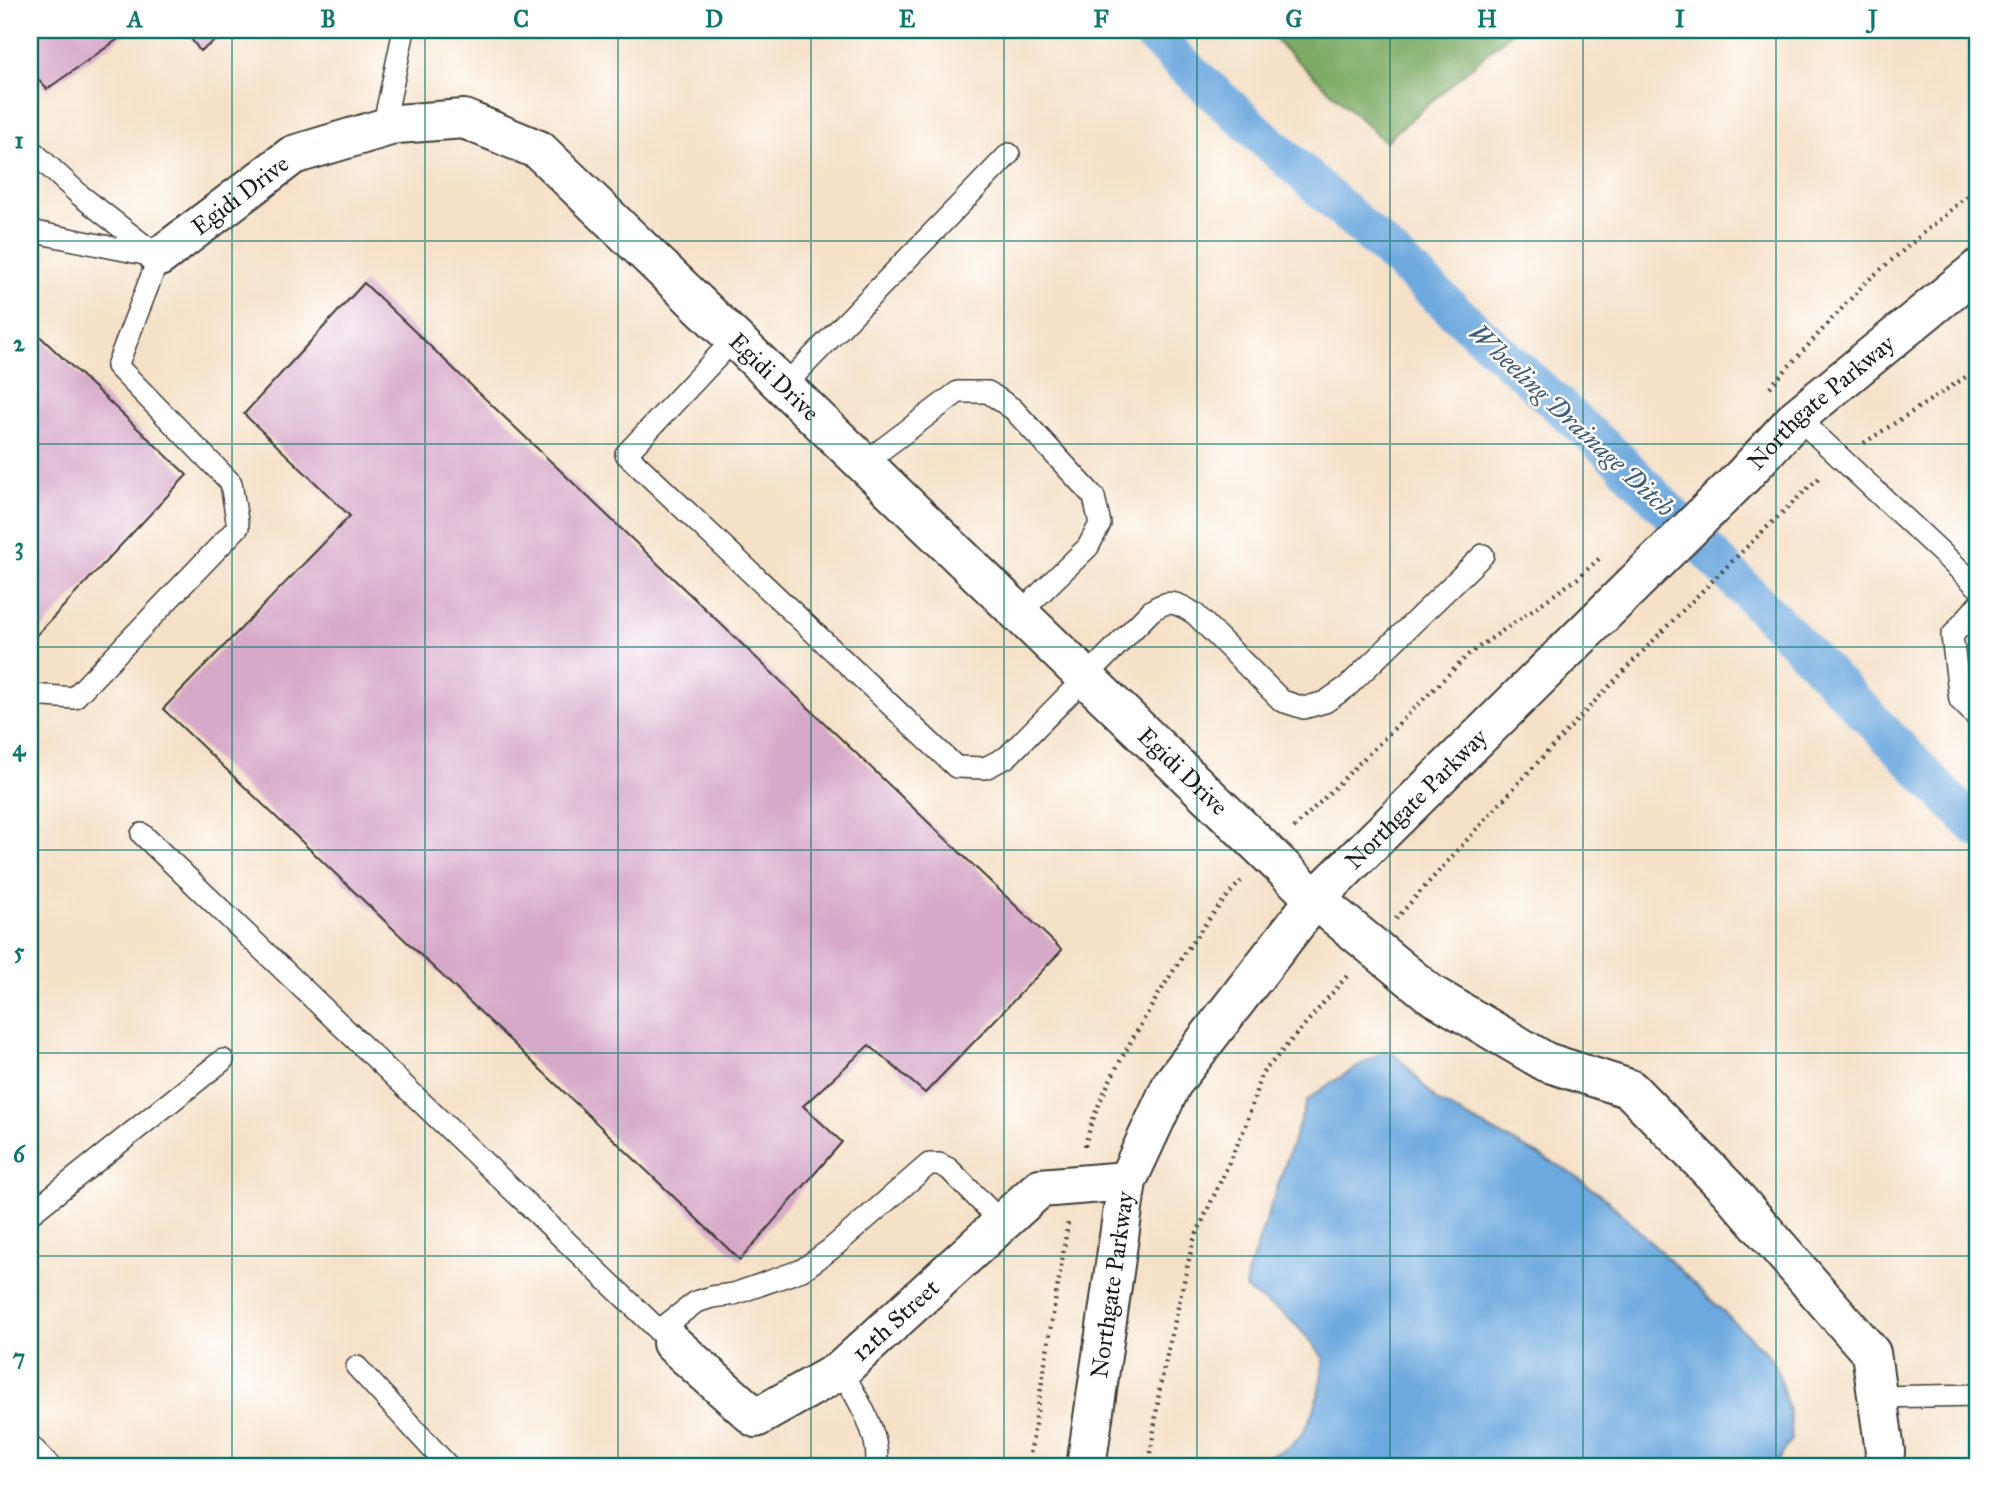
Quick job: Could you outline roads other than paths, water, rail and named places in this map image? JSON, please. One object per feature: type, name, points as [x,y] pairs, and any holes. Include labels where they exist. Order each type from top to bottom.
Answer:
[{"type":"street","name":"Egidi Drive","points":[[159,257],[293,155],[397,124],[464,119],[539,150],[1315,899],[1429,993],[1546,1062],[1630,1089],[1728,1189],[1871,1353],[1885,1451],[1884,1467]]},
{"type":"street","name":"Northgate Parkway","points":[[1086,1467],[1127,1181],[1171,1084],[1315,899],[1743,476],[1797,418],[1972,278]]},
{"type":"street","name":"12th Street","points":[[665,1337],[756,1418],[841,1370],[1040,1188],[1127,1181]]},
{"type":"lane","points":[[383,128],[404,30]]},
{"type":"lane","points":[[30,149],[81,197],[159,257]]},
{"type":"lane","points":[[784,386],[1009,154]]},
{"type":"lane","points":[[30,231],[159,257]]},
{"type":"lane","points":[[30,695],[74,698],[238,527],[231,483],[117,366],[159,257]]},
{"type":"lane","points":[[734,338],[626,454],[956,767],[985,768],[1007,757],[1151,611],[1162,604],[1178,603],[1195,614],[1282,701],[1304,708],[1325,702],[1347,687],[1483,555]]},
{"type":"lane","points":[[864,463],[958,392],[988,392],[1013,409],[1094,497],[1100,524],[1088,547],[1020,613]]},
{"type":"lane","points":[[1797,418],[1978,587]]},
{"type":"lane","points":[[1978,604],[1952,636],[1960,700],[1978,718]]},
{"type":"lane","points":[[142,834],[665,1337],[696,1302],[734,1294],[802,1270],[831,1250],[929,1164],[939,1164],[950,1169],[1002,1223]]},
{"type":"lane","points":[[30,1214],[223,1060]]},
{"type":"lane","points":[[357,1367],[449,1467]]},
{"type":"lane","points":[[841,1370],[865,1411],[878,1456],[876,1467]]},
{"type":"lane","points":[[1877,1397],[1978,1395]]},
{"type":"lane","points":[[30,1445],[51,1467]]},
{"type":"water","points":[[1382,1051],[1392,1053],[1402,1061],[1437,1101],[1567,1170],[1607,1200],[1764,1351],[1776,1366],[1790,1416],[1792,1439],[1774,1467],[1222,1467],[1274,1454],[1287,1448],[1298,1439],[1312,1415],[1324,1358],[1288,1318],[1245,1288],[1247,1275],[1307,1101]]},
{"type":"waterway","name":"Wheeling Drainage Ditch","points":[[1147,30],[1621,462],[1978,829]]}]
